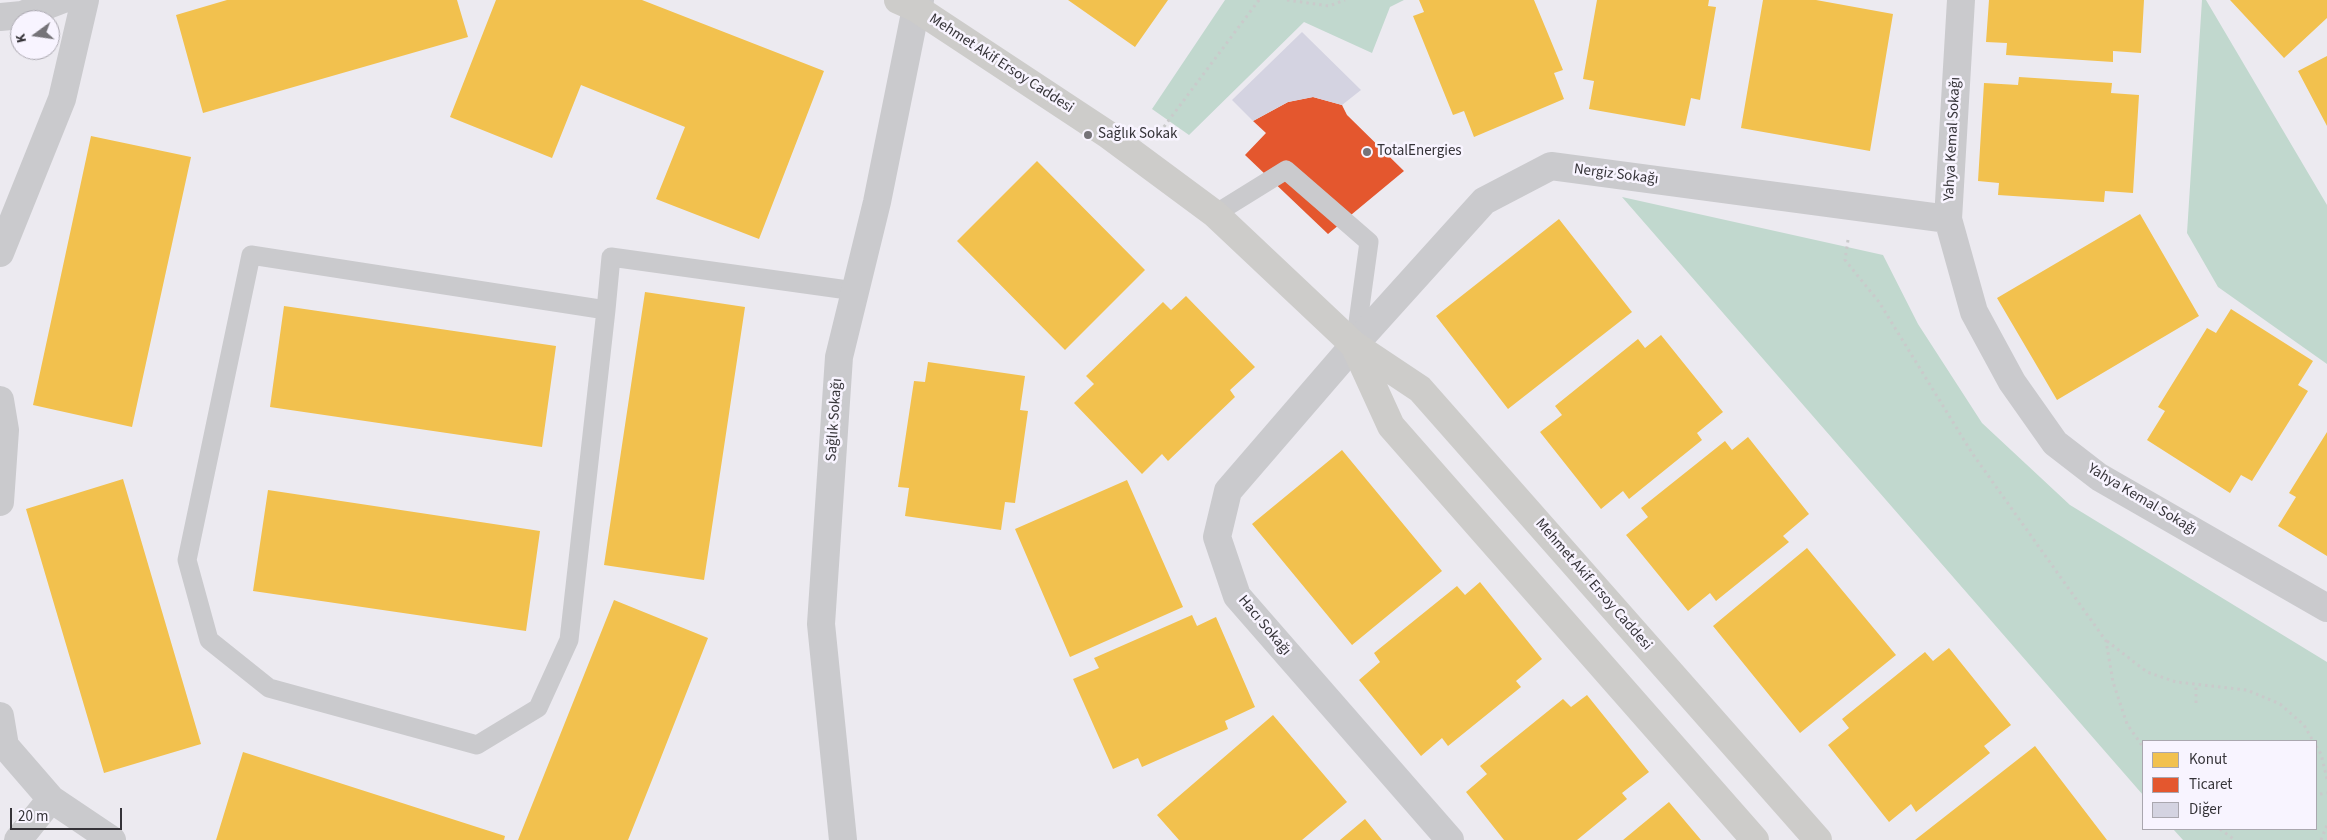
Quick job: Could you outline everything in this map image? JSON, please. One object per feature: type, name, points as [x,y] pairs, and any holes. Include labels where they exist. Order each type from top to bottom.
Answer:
[{"type":"main road","name":"Mehmet Akif Ersoy Caddesi","points":[[911,3],[1107,134],[1215,214],[1354,345],[1420,390],[1818,840]]},
{"type":"main road","name":"Mehmet Akif Ersoy Caddesi","points":[[1354,345],[1391,426],[1756,840]]},
{"type":"street","points":[[0,18],[22,15],[61,0]]},
{"type":"street","points":[[0,253],[62,98],[85,0]]},
{"type":"street","name":"Yahya Kemal Sokağı","points":[[1961,0],[1948,218],[1974,312],[2012,382],[2055,444],[2099,477],[2327,608]]},
{"type":"street","name":"Sağlık Sokağı","points":[[844,840],[821,624],[839,357],[877,202],[911,3]]},
{"type":"street","name":"Nergiz Sokağı","points":[[1354,345],[1484,201],[1552,166],[1948,218]]},
{"type":"street","name":"Hacı Sokağı","points":[[1354,345],[1228,491],[1217,537],[1237,596],[1450,840]]},
{"type":"street","points":[[0,400],[5,430],[0,502]]},
{"type":"street","points":[[0,716],[5,746],[51,799],[112,840]]},
{"type":"street","points":[[18,840],[51,799]]},
{"type":"lane","points":[[1215,214],[1286,170],[1369,242],[1354,345]]},
{"type":"lane","points":[[606,310],[251,255],[187,560],[209,640],[268,688],[477,745],[538,708],[569,640],[606,310],[611,257],[855,292]]},
{"type":"path","points":[[1140,158],[1260,0]]},
{"type":"path","points":[[1287,0],[1329,6],[1345,0]]},
{"type":"path","points":[[1853,206],[1845,260],[1879,302],[1972,453],[2106,641],[2147,672],[2176,682],[2196,686],[2247,690],[2280,704],[2304,725],[2312,740]]},
{"type":"path","points":[[2106,641],[2113,682],[2126,724],[2142,746]]},
{"type":"path","points":[[2196,686],[2196,703]]},
{"type":"path","points":[[2317,748],[2321,754],[2327,779]]},
{"type":"path","points":[[2320,794],[2327,793]]},
{"type":"path","points":[[2320,840],[2327,825]]},
{"type":"path","points":[[2221,830],[2235,840]]},
{"type":"green space","points":[[1225,0],[1404,0],[1390,7],[1372,53],[1304,22],[1189,135],[1152,109]]},
{"type":"green space","points":[[2202,0],[2206,0],[2327,205],[2327,364],[2218,287],[2187,233]]},
{"type":"green space","points":[[1622,197],[1883,255],[1918,324],[1982,423],[2070,505],[2327,662],[2327,840],[2183,840],[2174,830],[2317,830],[2317,740],[2142,740],[2142,794]]},
{"type":"building: Konut","points":[[227,0],[457,0],[468,37],[203,113],[176,15]]},
{"type":"building: Konut","points":[[496,0],[642,0],[824,71],[759,239],[656,199],[685,127],[581,85],[552,158],[450,117]]},
{"type":"building: Konut","points":[[1068,0],[1168,0],[1135,47]]},
{"type":"building: Konut","points":[[1419,0],[1534,0],[1563,70],[1554,73],[1564,99],[1474,137],[1464,111],[1453,115],[1413,16],[1424,12]]},
{"type":"building: Konut","points":[[1597,0],[1709,0],[1708,6],[1716,7],[1700,100],[1691,98],[1685,126],[1589,109],[1594,81],[1583,79]]},
{"type":"building: Konut","points":[[1763,0],[1816,0],[1893,14],[1870,151],[1741,128]]},
{"type":"building: Konut","points":[[1989,0],[2144,0],[2141,53],[2113,51],[2113,62],[2006,55],[2007,43],[1986,42]]},
{"type":"building: Konut","points":[[2230,0],[2327,0],[2327,18],[2284,58]]},
{"type":"building: Konut","points":[[2327,56],[2327,126],[2298,71]]},
{"type":"building: Konut","points":[[2019,77],[2112,83],[2111,93],[2139,95],[2133,193],[2105,191],[2104,202],[1998,195],[1999,183],[1978,181],[1984,83],[2018,85]]},
{"type":"building: Konut","points":[[91,136],[191,157],[132,427],[33,405]]},
{"type":"building: Konut","points":[[1037,161],[1145,270],[1065,350],[957,241]]},
{"type":"building: Konut","points":[[2140,214],[2199,316],[2057,400],[1997,298]]},
{"type":"building: Konut","points":[[1559,219],[1632,312],[1508,409],[1436,316]]},
{"type":"building: Konut","points":[[645,292],[745,307],[704,580],[604,565]]},
{"type":"building: Konut","points":[[1186,296],[1255,367],[1230,390],[1235,397],[1168,461],[1162,454],[1142,474],[1074,403],[1094,384],[1086,376],[1163,302],[1171,310]]},
{"type":"building: Konut","points":[[284,306],[556,346],[542,447],[270,407]]},
{"type":"building: Konut","points":[[2231,309],[2313,361],[2298,385],[2308,391],[2252,481],[2241,475],[2230,493],[2147,440],[2165,411],[2158,407],[2207,328],[2216,333]]},
{"type":"building: Konut","points":[[1661,335],[1723,412],[1697,433],[1702,440],[1629,499],[1623,491],[1601,509],[1540,432],[1562,415],[1555,406],[1638,339],[1645,348]]},
{"type":"building: Konut","points":[[928,362],[1025,376],[1020,410],[1028,411],[1015,503],[1005,502],[1001,530],[905,516],[909,488],[898,487],[914,381],[925,382]]},
{"type":"building: Konut","points":[[2327,432],[2327,556],[2278,526],[2296,497],[2289,493]]},
{"type":"building: Konut","points":[[1748,437],[1809,514],[1783,536],[1789,542],[1716,601],[1710,593],[1688,611],[1626,535],[1648,517],[1641,508],[1725,441],[1732,450]]},
{"type":"building: Konut","points":[[1342,450],[1442,571],[1352,645],[1252,524]]},
{"type":"building: Konut","points":[[123,479],[201,744],[104,773],[26,509]]},
{"type":"building: Konut","points":[[1127,480],[1183,607],[1070,657],[1015,529]]},
{"type":"building: Konut","points":[[268,490],[540,531],[526,631],[253,591]]},
{"type":"building: Konut","points":[[1807,548],[1896,655],[1800,733],[1713,626]]},
{"type":"building: Konut","points":[[1480,582],[1542,659],[1516,681],[1521,687],[1448,746],[1442,738],[1421,756],[1359,680],[1380,662],[1374,653],[1457,586],[1465,595]]},
{"type":"building: Konut","points":[[614,600],[708,638],[628,840],[518,840]]},
{"type":"building: Konut","points":[[1192,615],[1197,626],[1216,617],[1255,707],[1225,721],[1228,729],[1142,767],[1138,758],[1113,769],[1073,679],[1099,668],[1094,658]]},
{"type":"building: Konut","points":[[1949,648],[2011,725],[1984,746],[1990,753],[1916,812],[1911,804],[1889,822],[1828,745],[1849,728],[1842,719],[1925,652],[1933,661]]},
{"type":"building: Konut","points":[[1587,695],[1649,772],[1622,793],[1627,799],[1577,840],[1504,840],[1466,792],[1487,774],[1480,766],[1563,699],[1571,707]]},
{"type":"building: Konut","points":[[1273,715],[1347,802],[1302,840],[1179,840],[1157,815]]},
{"type":"building: Konut","points":[[2035,746],[2107,840],[1915,840]]},
{"type":"building: Konut","points":[[243,752],[505,836],[504,840],[216,840]]},
{"type":"building: Konut","points":[[1669,802],[1701,840],[1623,840]]},
{"type":"building: Konut","points":[[1365,819],[1382,840],[1340,840]]},
{"type":"building: Ticaret","points":[[1313,97],[1342,105],[1347,115],[1404,171],[1328,234],[1245,155],[1266,133],[1253,121],[1288,102]]},
{"type":"building: Diğer","points":[[1302,32],[1361,90],[1342,105],[1313,97],[1288,102],[1253,121],[1232,100]]},
{"type":"place","name":"Sağlık Sokak","points":[[1088,135]]},
{"type":"place","name":"TotalEnergies","points":[[1367,152]]}]
